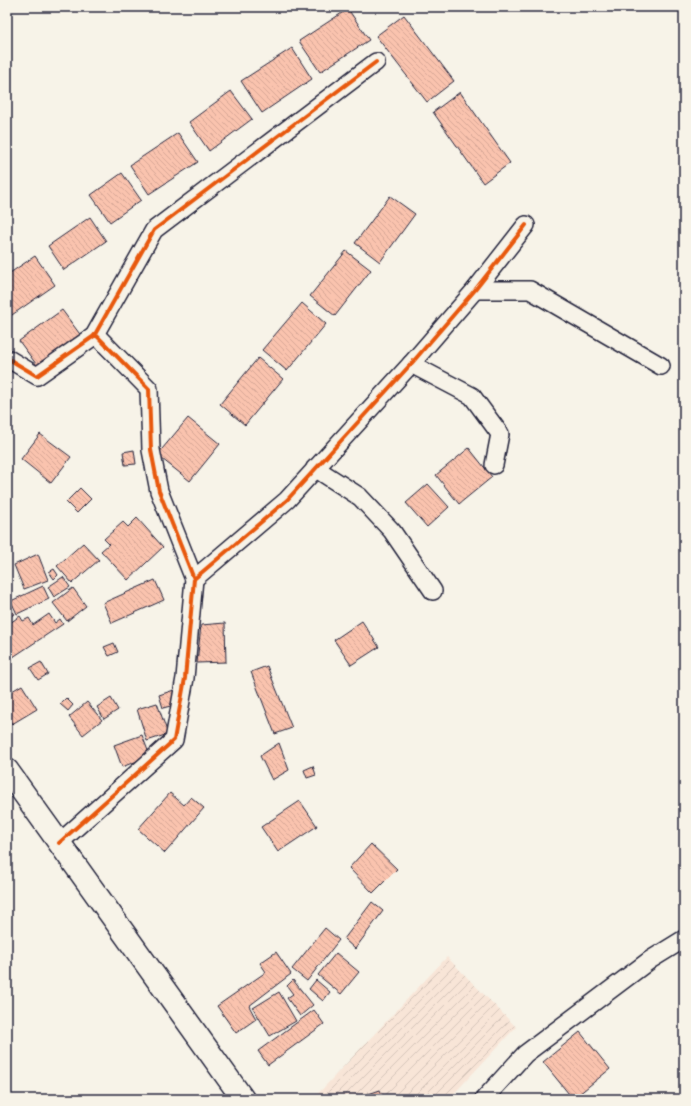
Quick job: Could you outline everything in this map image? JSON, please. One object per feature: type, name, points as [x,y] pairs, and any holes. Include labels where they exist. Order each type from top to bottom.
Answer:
[{"type":"main road","points":[[7,770],[243,1099]]},
{"type":"street","points":[[7,358],[37,376],[94,336],[154,230],[376,62]]},
{"type":"street","points":[[194,579],[287,500],[411,364],[475,290],[526,225]]},
{"type":"street","points":[[475,290],[530,290],[661,366]]},
{"type":"street","points":[[59,843],[174,740],[184,678],[194,579],[159,492],[156,468],[150,450],[148,389],[97,336],[94,336]]},
{"type":"street","points":[[411,364],[472,396],[500,434],[494,465]]},
{"type":"street","points":[[315,468],[360,497],[392,531],[433,591]]},
{"type":"street","points":[[484,1099],[525,1054],[650,960],[684,939]]},
{"type":"shaded area","points":[[447,957],[516,1027],[449,1099],[313,1099]]},
{"type":"building","points":[[348,9],[369,40],[320,72],[299,41]]},
{"type":"building","points":[[404,15],[454,81],[427,102],[376,36]]},
{"type":"building","points":[[292,48],[312,79],[262,113],[241,81]]},
{"type":"building","points":[[231,91],[252,119],[209,151],[189,122]]},
{"type":"building","points":[[460,92],[510,163],[483,183],[433,112]]},
{"type":"building","points":[[178,133],[198,162],[149,194],[130,165]]},
{"type":"building","points":[[122,173],[141,200],[110,222],[91,195]]},
{"type":"building","points":[[390,196],[415,214],[380,262],[355,243]]},
{"type":"building","points":[[90,217],[106,241],[64,270],[48,246]]},
{"type":"building","points":[[346,251],[371,270],[335,316],[310,296]]},
{"type":"building","points":[[35,256],[55,285],[9,317],[7,314],[7,275]]},
{"type":"building","points":[[302,303],[326,324],[287,371],[262,350]]},
{"type":"building","points":[[62,310],[82,337],[39,368],[19,341]]},
{"type":"building","points":[[258,358],[283,379],[245,425],[220,404]]},
{"type":"building","points":[[188,418],[220,444],[190,481],[157,455]]},
{"type":"building","points":[[40,434],[71,457],[51,483],[21,459]]},
{"type":"building","points":[[469,448],[492,477],[459,504],[436,475]]},
{"type":"building","points":[[134,450],[136,464],[125,465],[123,452]]},
{"type":"building","points":[[428,484],[449,507],[427,527],[406,503]]},
{"type":"building","points":[[80,488],[91,499],[77,513],[66,502]]},
{"type":"building","points":[[137,518],[163,547],[128,580],[101,551],[109,544],[104,539],[123,522],[128,527]]},
{"type":"building","points":[[83,543],[99,560],[72,583],[57,566]]},
{"type":"building","points":[[38,554],[48,580],[24,589],[14,565]]},
{"type":"building","points":[[54,569],[58,575],[54,579],[49,572]]},
{"type":"building","points":[[63,577],[70,587],[54,597],[48,587]]},
{"type":"building","points":[[155,580],[164,600],[112,623],[103,603]]},
{"type":"building","points":[[43,586],[49,599],[17,614],[11,601]]},
{"type":"building","points":[[73,588],[86,606],[67,621],[53,603]]},
{"type":"building","points":[[8,603],[14,614],[8,618],[7,616]]},
{"type":"building","points":[[49,614],[55,623],[60,619],[63,624],[7,661],[7,625],[20,616],[23,621],[29,618],[33,625]]},
{"type":"building","points":[[362,621],[379,647],[351,665],[334,640]]},
{"type":"building","points":[[225,623],[226,662],[197,663],[201,625]]},
{"type":"building","points":[[114,643],[118,652],[109,656],[104,647]]},
{"type":"building","points":[[41,662],[48,674],[38,680],[30,668]]},
{"type":"building","points":[[267,666],[292,728],[275,734],[251,672]]},
{"type":"building","points":[[22,685],[37,709],[12,724],[7,717],[7,694]]},
{"type":"building","points":[[174,690],[178,704],[163,708],[159,695]]},
{"type":"building","points":[[66,698],[73,705],[68,711],[60,704]]},
{"type":"building","points":[[111,698],[118,710],[104,719],[97,707]]},
{"type":"building","points":[[87,702],[102,720],[83,735],[69,717]]},
{"type":"building","points":[[157,703],[168,734],[147,741],[137,709]]},
{"type":"building","points":[[142,735],[150,756],[122,767],[114,745]]},
{"type":"building","points":[[279,743],[289,770],[272,780],[260,756]]},
{"type":"building","points":[[313,766],[316,775],[307,778],[304,770]]},
{"type":"building","points":[[170,793],[184,805],[191,797],[204,808],[165,853],[138,829]]},
{"type":"building","points":[[300,801],[317,826],[278,852],[261,827]]},
{"type":"building","points":[[371,844],[397,869],[373,893],[349,868]]},
{"type":"building","points":[[372,902],[383,911],[355,949],[344,939]]},
{"type":"building","points":[[325,928],[339,940],[307,981],[292,969]]},
{"type":"building","points":[[276,952],[291,974],[249,1006],[256,1019],[236,1033],[217,1006],[266,972],[260,963]]},
{"type":"building","points":[[336,953],[359,972],[341,994],[318,975]]},
{"type":"building","points":[[293,980],[313,1005],[300,1016],[287,998],[293,994],[287,986]]},
{"type":"building","points":[[316,980],[330,992],[323,1001],[309,989]]},
{"type":"building","points":[[279,992],[296,1021],[270,1036],[253,1008]]},
{"type":"building","points":[[314,1010],[324,1024],[268,1065],[258,1051]]},
{"type":"building","points":[[580,1032],[610,1069],[573,1099],[543,1062]]},
{"type":"building","points":[[380,1090],[384,1099],[354,1099]]},
{"type":"cycle path","points":[[7,358],[37,376],[94,336],[154,230],[376,62]]},
{"type":"cycle path","points":[[194,579],[287,500],[411,364],[475,290],[526,225]]},
{"type":"cycle path","points":[[59,843],[174,740],[185,678],[194,579],[159,491],[151,450],[149,389],[97,336],[94,336]]}]
